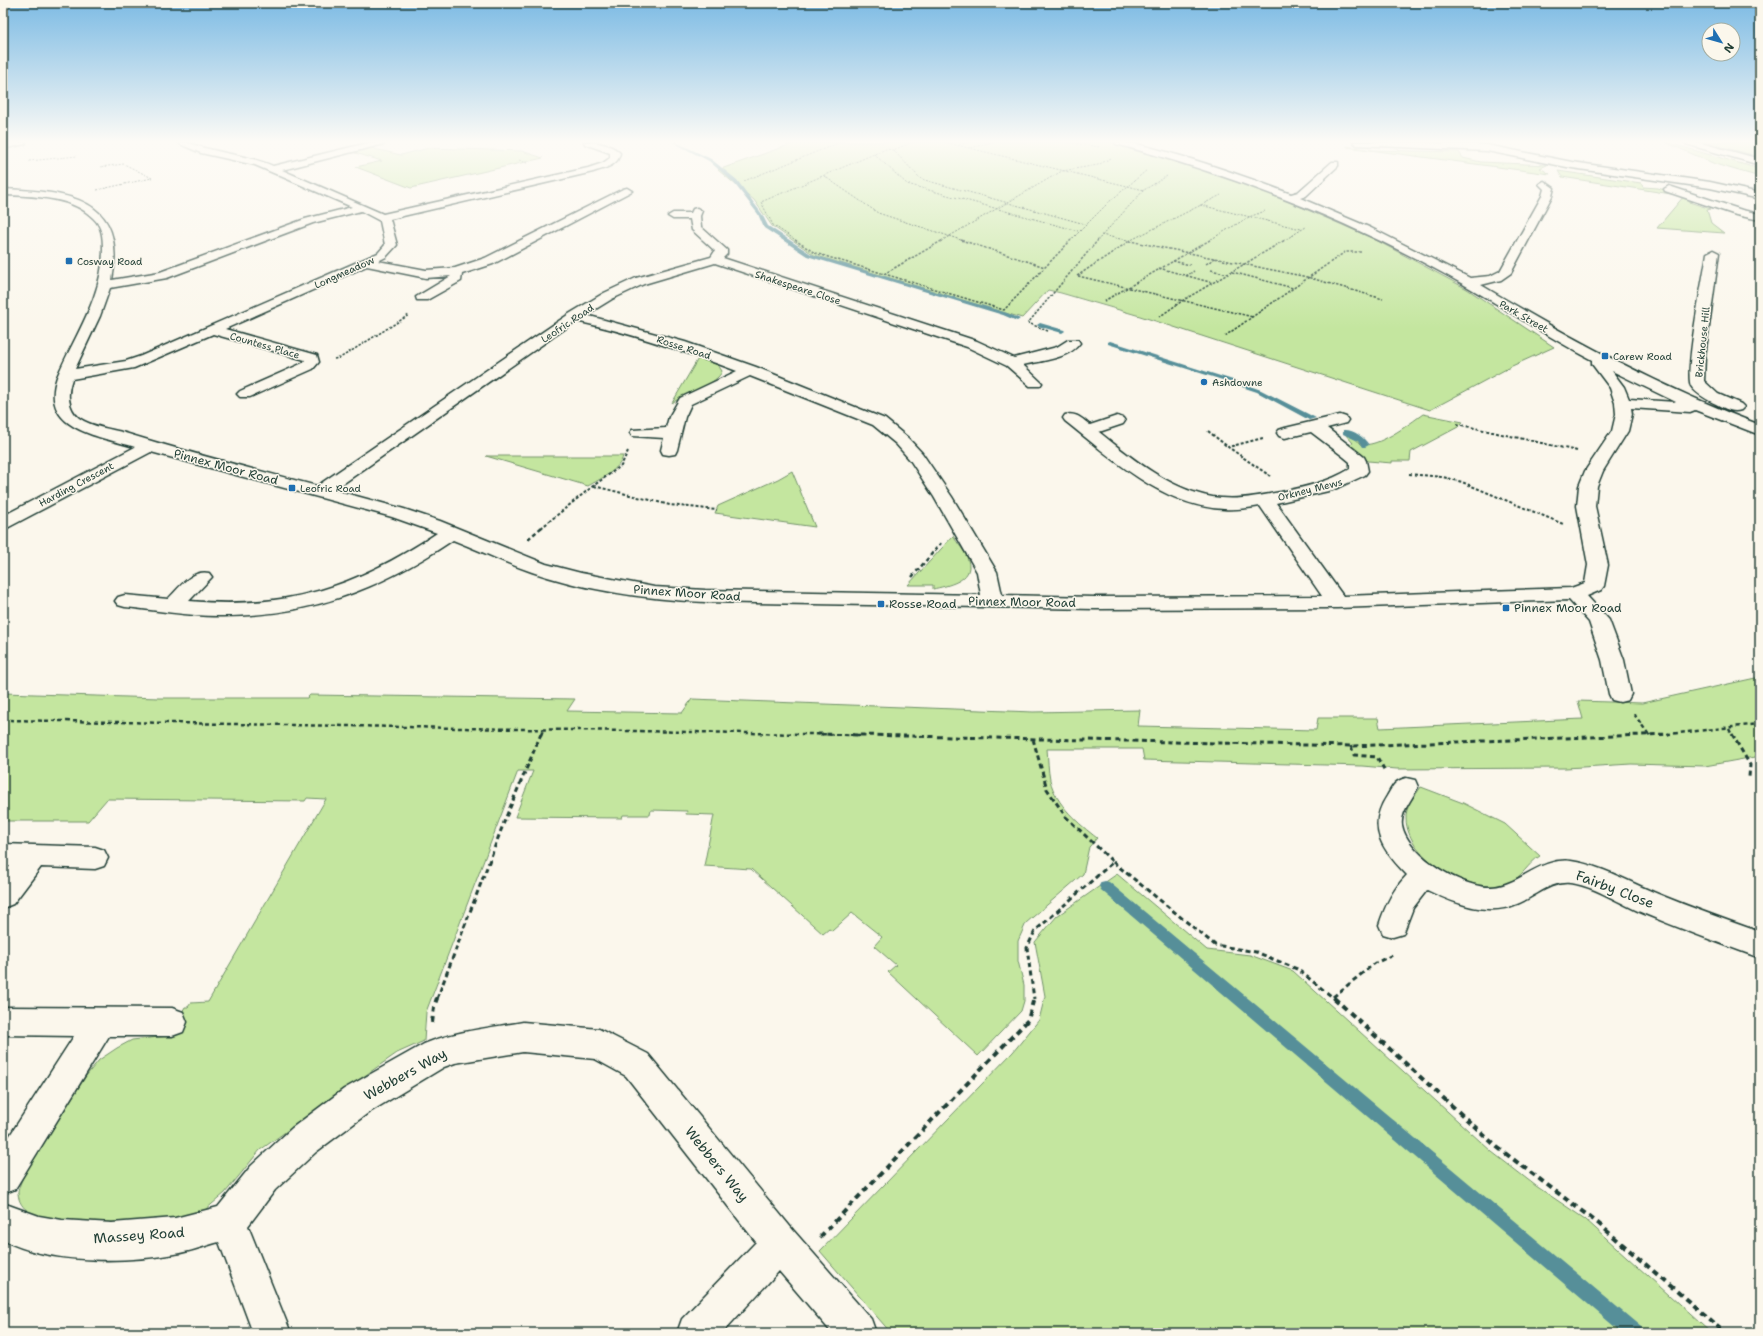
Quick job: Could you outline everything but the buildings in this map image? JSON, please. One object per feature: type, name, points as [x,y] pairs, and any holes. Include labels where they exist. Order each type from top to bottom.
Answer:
[{"type":"street","name":"Pinnex Moor Road","points":[[76,204],[86,208],[95,214],[105,225],[108,245],[105,285],[60,393],[65,411],[70,418],[78,424],[149,446],[398,513],[452,532],[539,568],[579,579],[654,593],[706,596],[993,602],[1337,602],[1574,594]]},
{"type":"street","points":[[352,204],[382,217],[438,204]]},
{"type":"street","points":[[365,262],[426,274],[456,272],[489,262],[601,204]]},
{"type":"street","name":"Park Street","points":[[1307,204],[1421,257],[1468,282],[1533,322],[1599,358],[1699,406],[1760,430]]},
{"type":"street","points":[[1468,282],[1491,279],[1505,273],[1542,204]]},
{"type":"street","points":[[1715,204],[1740,213],[1760,217]]},
{"type":"street","points":[[105,285],[163,275],[309,221],[360,208]]},
{"type":"street","points":[[673,216],[696,213],[696,228],[720,250],[721,254],[715,259]]},
{"type":"street","name":"Longmeadow","points":[[66,376],[129,365],[382,255],[391,245],[385,220],[382,217]]},
{"type":"street","name":"Brickhouse Hill","points":[[1713,253],[1697,381],[1706,392],[1722,401],[1760,416]]},
{"type":"street","name":"Leofric Road","points":[[320,492],[574,317],[608,296],[640,281],[715,259]]},
{"type":"street","name":"Shakespeare Close","points":[[715,259],[972,344],[1012,364],[1035,383]]},
{"type":"street","points":[[422,297],[457,278],[456,272]]},
{"type":"street","points":[[626,275],[640,281]]},
{"type":"street","points":[[882,315],[902,305]]},
{"type":"street","name":"Rosse Road","points":[[574,317],[603,323],[672,343],[751,370],[879,422],[891,431],[916,457],[963,530],[987,572],[993,602]]},
{"type":"street","name":"Countess Place","points":[[212,330],[312,358],[312,362],[308,366],[245,394]]},
{"type":"street","points":[[1012,364],[1062,350],[1073,343]]},
{"type":"street","points":[[1599,358],[1599,364],[1617,387],[1623,403],[1624,414],[1620,431],[1594,471],[1588,486],[1586,506],[1598,565],[1594,586],[1574,594],[1599,620],[1613,660],[1620,694]]},
{"type":"street","points":[[669,450],[680,410],[685,402],[751,370]]},
{"type":"street","points":[[1623,403],[1699,406]]},
{"type":"street","name":"Orkney Mews","points":[[1071,418],[1137,470],[1183,493],[1217,503],[1239,504],[1266,500],[1332,485],[1350,478],[1359,471],[1358,461],[1350,453],[1315,427]]},
{"type":"street","points":[[1284,433],[1340,420]]},
{"type":"street","points":[[1088,431],[1117,422]]},
{"type":"street","points":[[638,433],[673,433]]},
{"type":"street","name":"Harding Crescent","points":[[3,523],[149,446]]},
{"type":"street","name":"Orkney Mews","points":[[1266,500],[1337,602]]},
{"type":"street","points":[[125,602],[218,610],[252,610],[325,597],[363,582],[414,558],[452,532]]},
{"type":"street","points":[[173,605],[202,578]]},
{"type":"street","name":"Fairby Close","points":[[1406,787],[1394,806],[1389,824],[1395,843],[1424,875],[1469,894],[1490,899],[1508,896],[1548,874],[1570,872],[1599,881],[1649,903],[1760,945]]},
{"type":"street","points":[[3,855],[95,858]]},
{"type":"street","points":[[3,896],[34,856]]},
{"type":"street","points":[[1393,925],[1399,904],[1409,890],[1424,875]]},
{"type":"street","points":[[3,1021],[172,1022]]},
{"type":"street","points":[[3,1177],[101,1021]]},
{"type":"street","name":"Webbers Way","points":[[229,1222],[263,1178],[304,1140],[356,1101],[434,1055],[455,1048],[523,1037],[598,1044],[637,1065],[788,1252],[857,1333]]},
{"type":"street","name":"Massey Road","points":[[3,1221],[47,1237],[110,1240],[175,1236],[229,1222]]},
{"type":"street","points":[[229,1222],[272,1333]]},
{"type":"street","points":[[696,1333],[788,1252]]},
{"type":"path","points":[[762,204],[773,225],[815,254],[1004,310],[1078,231],[1106,204]]},
{"type":"path","points":[[865,204],[878,213],[1045,267]]},
{"type":"path","points":[[980,204],[1078,231]]},
{"type":"path","points":[[883,274],[1005,204]]},
{"type":"path","points":[[1012,204],[1085,224]]},
{"type":"path","points":[[1032,317],[1070,275],[1101,235],[1130,204]]},
{"type":"path","points":[[1253,317],[1077,276],[1129,241],[1199,205],[1301,229]]},
{"type":"path","points":[[1104,301],[1158,268],[1173,261],[1186,252],[1249,217],[1264,211],[1287,212],[1315,208]]},
{"type":"path","points":[[1159,317],[1182,301],[1228,275],[1308,225]]},
{"type":"path","points":[[1101,235],[1307,277],[1383,299]]},
{"type":"path","points":[[1224,336],[1345,252],[1365,252]]},
{"type":"path","points":[[1206,264],[1215,258]]},
{"type":"path","points":[[1173,261],[1190,265]]},
{"type":"path","points":[[1158,268],[1213,283]]},
{"type":"path","points":[[1211,270],[1228,275]]},
{"type":"path","points":[[1186,276],[1194,271]]},
{"type":"path","points":[[1232,272],[1294,288]]},
{"type":"path","points":[[312,362],[340,358],[428,304],[422,297]]},
{"type":"path","points":[[1457,424],[1522,438],[1603,459]]},
{"type":"path","points":[[1208,431],[1228,447],[1295,493]]},
{"type":"path","points":[[508,556],[593,486],[621,466],[627,457],[632,436],[638,433]]},
{"type":"path","points":[[1228,447],[1284,433]]},
{"type":"path","points":[[1410,474],[1443,477],[1462,482],[1591,536]]},
{"type":"path","points":[[593,486],[670,505],[717,510]]},
{"type":"path","points":[[902,600],[904,586],[948,534],[963,530]]},
{"type":"path","points":[[3,720],[543,730],[645,730],[1351,746],[1650,736],[1729,729],[1760,724]]},
{"type":"path","points":[[1729,729],[1750,765],[1749,777]]},
{"type":"path","points":[[434,1055],[432,1023],[434,1007],[508,811],[543,730]]},
{"type":"path","points":[[1033,739],[1047,789],[1066,817],[1113,862],[1215,945],[1256,952],[1297,969],[1333,997],[1498,1147],[1599,1224],[1725,1333]]},
{"type":"path","points":[[1351,746],[1354,755],[1377,757],[1385,771],[1406,787]]},
{"type":"path","points":[[788,1252],[1028,1020],[1034,997],[1027,948],[1035,931],[1113,862]]},
{"type":"path","points":[[1333,997],[1375,963],[1403,951]]},
{"type":"green space","points":[[757,204],[1295,204],[1372,238],[1467,289],[1554,347],[1512,366],[1430,410],[1140,316],[1048,290],[1022,318],[814,255],[772,226]]},
{"type":"green space","points":[[1677,204],[1696,204],[1711,209],[1707,210],[1711,223],[1724,233],[1657,228]]},
{"type":"green space","points":[[699,357],[718,365],[722,371],[719,376],[708,384],[672,403]]},
{"type":"green space","points":[[1423,414],[1463,422],[1458,427],[1411,452],[1410,461],[1392,461],[1392,463],[1368,461],[1348,444],[1353,443],[1345,434],[1356,439],[1360,444],[1367,445],[1375,443],[1393,435]]},
{"type":"green space","points":[[486,456],[623,456],[618,466],[614,470],[588,486]]},
{"type":"green space","points":[[792,471],[815,527],[715,513],[718,506],[778,479]]},
{"type":"green space","points":[[953,536],[968,560],[969,567],[963,578],[952,584],[933,589],[933,585],[908,585]]},
{"type":"green space","points":[[1760,677],[1760,756],[1705,766],[1631,764],[1566,768],[1397,769],[1362,766],[1144,760],[1142,749],[1047,749],[1050,780],[1057,798],[1083,827],[1097,838],[1089,847],[1083,874],[1026,923],[1018,941],[1018,961],[1024,985],[1024,1001],[1021,1011],[978,1056],[888,972],[896,965],[874,946],[882,937],[852,913],[832,931],[829,929],[823,934],[751,869],[704,866],[714,815],[686,814],[687,811],[651,810],[650,815],[623,815],[622,818],[515,817],[533,771],[518,771],[426,1012],[424,1041],[397,1053],[260,1150],[225,1193],[205,1210],[189,1218],[169,1222],[50,1222],[29,1212],[21,1204],[19,1199],[18,1191],[24,1175],[86,1076],[99,1060],[132,1040],[168,1036],[185,1007],[188,1007],[191,1003],[208,1002],[326,799],[307,798],[305,801],[107,799],[88,821],[3,821],[3,693],[159,698],[307,698],[310,695],[575,699],[567,711],[682,713],[692,699],[1033,712],[1140,710],[1138,726],[1316,730],[1318,718],[1378,718],[1380,728],[1583,719],[1578,701],[1642,703]]},
{"type":"green space","points":[[1421,787],[1463,803],[1505,824],[1540,856],[1513,881],[1494,886],[1477,885],[1444,871],[1429,861],[1417,848],[1409,834],[1406,819],[1407,810],[1410,802]]},
{"type":"green space","points":[[1117,874],[1207,950],[1250,955],[1293,971],[1492,1152],[1536,1186],[1585,1219],[1711,1333],[891,1333],[820,1251],[1013,1052],[1039,1020],[1045,996],[1035,942],[1057,916]]},
{"type":"waterway","points":[[753,204],[760,214],[766,227],[809,255],[1005,314],[1017,319]]},
{"type":"waterway","points":[[1040,325],[1062,331]]},
{"type":"waterway","points":[[1110,343],[1234,382]]},
{"type":"waterway","points":[[1244,386],[1259,391],[1312,418]]},
{"type":"waterway","points":[[1346,432],[1361,439],[1365,445]]},
{"type":"waterway","points":[[1105,886],[1635,1333]]},
{"type":"place","name":"Cosway Road","points":[[69,261]]},
{"type":"place","name":"Carew Road","points":[[1605,356]]},
{"type":"place","name":"Ashdowne","points":[[1204,382]]},
{"type":"place","name":"Leofric Road","points":[[292,488]]},
{"type":"place","name":"Rosse Road","points":[[881,604]]},
{"type":"place","name":"Pinnex Moor Road","points":[[1506,608]]}]
